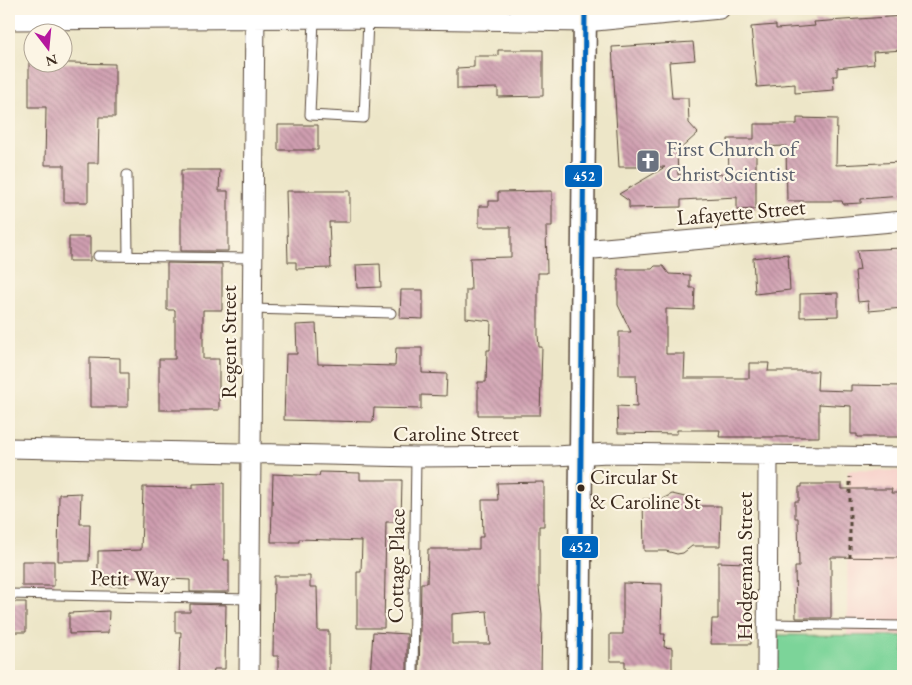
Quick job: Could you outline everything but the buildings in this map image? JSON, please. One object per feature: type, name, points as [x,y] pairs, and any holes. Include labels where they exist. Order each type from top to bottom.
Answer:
[{"type":"street","points":[[9,20],[255,14],[314,19],[343,13],[368,19],[585,15],[720,9]]},
{"type":"street","name":"Regent Street","points":[[249,676],[255,14]]},
{"type":"street","points":[[579,676],[585,15]]},
{"type":"street","name":"Lafayette Street","points":[[583,250],[903,220]]},
{"type":"street","name":"Caroline Street","points":[[9,448],[416,457],[581,455],[903,457]]},
{"type":"street","name":"Hodgeman Street","points":[[767,676],[768,455]]},
{"type":"lane","points":[[314,19],[310,115],[364,118],[368,19]]},
{"type":"lane","points":[[127,175],[128,256]]},
{"type":"lane","points":[[98,256],[252,258]]},
{"type":"lane","points":[[252,309],[391,313]]},
{"type":"lane","name":"Cottage Place","points":[[413,676],[416,457]]},
{"type":"lane","name":"Petit Way","points":[[9,594],[250,599]]},
{"type":"lane","points":[[767,624],[903,626]]},
{"type":"path","points":[[850,477],[850,558]]},
{"type":"shaded area","points":[[848,470],[903,471],[903,636],[847,635]]},
{"type":"green space","points":[[778,635],[903,636],[903,676],[777,676]]},
{"type":"transit line","name":"452","points":[[579,676],[585,9]]},
{"type":"place","name":"First Church of Christ Scientist","points":[[648,161]]},
{"type":"place","name":"Circular St & Caroline St","points":[[581,488]]}]
